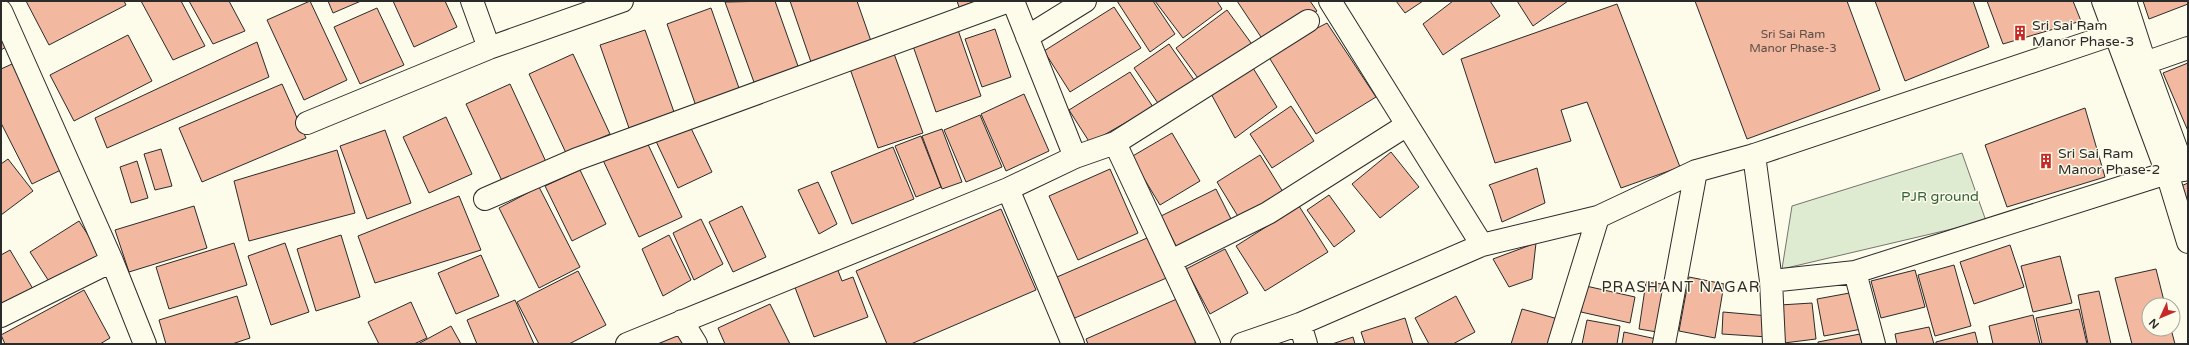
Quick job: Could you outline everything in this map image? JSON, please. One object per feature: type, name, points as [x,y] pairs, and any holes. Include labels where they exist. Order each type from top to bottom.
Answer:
[{"type":"street","points":[[472,1],[488,48]]},
{"type":"street","points":[[307,123],[488,48],[622,1]]},
{"type":"street","points":[[485,199],[578,159],[1009,1]]},
{"type":"street","points":[[1013,1],[1075,156]]},
{"type":"street","points":[[1027,37],[1085,1]]},
{"type":"street","points":[[1330,1],[1482,245]]},
{"type":"street","points":[[2103,1],[2114,34],[2180,170]]},
{"type":"street","points":[[2125,1],[2180,170],[2188,242]]},
{"type":"street","points":[[1,11],[112,261],[145,344]]},
{"type":"street","points":[[627,344],[1008,189],[1075,156],[1115,143],[1308,21]]},
{"type":"street","points":[[1242,344],[1303,334],[1482,245],[1598,217],[1696,171],[1754,155],[2114,34]]},
{"type":"street","points":[[2145,63],[2188,48]]},
{"type":"street","points":[[1171,261],[1268,214],[1407,125]]},
{"type":"street","points":[[1115,143],[1209,344]]},
{"type":"street","points":[[1754,155],[1771,281],[1774,344]]},
{"type":"street","points":[[1771,281],[1855,272],[2180,170]]},
{"type":"street","points":[[1664,344],[1696,171]]},
{"type":"street","points":[[1008,189],[1073,344]]},
{"type":"street","points":[[1559,344],[1598,217]]},
{"type":"street","points":[[1,316],[112,261]]},
{"type":"street","points":[[1855,272],[1874,344]]},
{"type":"street","points":[[682,322],[696,344]]},
{"type":"green space","name":"PJR ground","points":[[1962,153],[1986,221],[1782,269],[1792,206]]},
{"type":"building","points":[[26,1],[124,1],[126,5],[49,45]]},
{"type":"building","points":[[141,1],[181,1],[205,46],[173,60]]},
{"type":"building","points":[[189,1],[229,1],[245,31],[213,44]]},
{"type":"building","points":[[310,1],[347,80],[304,100],[267,20]]},
{"type":"building","points":[[328,1],[361,1],[333,13]]},
{"type":"building","points":[[393,1],[445,1],[457,27],[414,47]]},
{"type":"building","points":[[775,1],[799,69],[755,85],[725,2]]},
{"type":"building","points":[[790,1],[857,1],[872,44],[812,65]]},
{"type":"building","points":[[957,1],[976,1],[959,7]]},
{"type":"building","points":[[1117,1],[1153,1],[1175,34],[1150,52]]},
{"type":"building","points":[[1155,1],[1217,1],[1222,9],[1183,38]]},
{"type":"building","points":[[1237,1],[1310,1],[1317,11],[1265,43]]},
{"type":"building","points":[[1396,1],[1423,1],[1405,13]]},
{"type":"building","points":[[1453,1],[1490,1],[1500,16],[1443,55],[1423,24]]},
{"type":"building","points":[[1517,1],[1568,1],[1533,26]]},
{"type":"building","points":[[1695,1],[1847,1],[1880,90],[1747,139]]},
{"type":"building","points":[[1875,1],[1973,1],[1989,47],[1905,81]]},
{"type":"building","name":"Sri Sai Ram Manor Phase-3","points":[[1987,1],[2073,1],[2081,21],[2003,44]]},
{"type":"building","points":[[2143,1],[2188,1],[2188,4],[2149,19]]},
{"type":"building","points":[[1617,4],[1680,167],[1621,188],[1587,102],[1561,110],[1571,141],[1495,163],[1461,59]]},
{"type":"building","points":[[1114,7],[1141,48],[1070,92],[1044,51]]},
{"type":"building","points":[[377,8],[404,65],[360,84],[334,27]]},
{"type":"building","points":[[711,8],[740,91],[696,106],[667,24]]},
{"type":"building","points":[[1227,10],[1254,47],[1203,85],[1176,48]]},
{"type":"building","points":[[1327,23],[1376,97],[1316,134],[1267,54]]},
{"type":"building","points":[[995,29],[1011,77],[982,87],[965,39]]},
{"type":"building","points":[[645,30],[674,112],[629,128],[600,45]]},
{"type":"building","points":[[958,30],[981,96],[936,112],[913,46]]},
{"type":"building","points":[[128,35],[152,81],[74,121],[50,75]]},
{"type":"building","points":[[1,39],[6,47],[1,50]]},
{"type":"building","points":[[257,42],[269,77],[107,148],[95,118]]},
{"type":"building","points":[[1169,44],[1199,87],[1164,112],[1134,68]]},
{"type":"building","points":[[893,51],[923,133],[878,148],[849,66]]},
{"type":"building","points":[[573,54],[610,134],[566,153],[529,74]]},
{"type":"building","points":[[2188,63],[2188,131],[2163,73]]},
{"type":"building","points":[[12,64],[65,168],[32,184],[1,123],[1,69]]},
{"type":"building","points":[[1253,68],[1277,107],[1235,138],[1209,90]]},
{"type":"building","points":[[1130,72],[1153,107],[1090,143],[1069,110]]},
{"type":"building","points":[[282,84],[306,138],[202,182],[179,128]]},
{"type":"building","points":[[510,84],[547,164],[503,183],[466,104]]},
{"type":"building","points":[[1024,94],[1049,151],[1006,171],[981,114]]},
{"type":"building","points":[[1291,106],[1314,141],[1272,168],[1250,134]]},
{"type":"building","name":"Sri Sai Ram Manor Phase-2","points":[[2085,108],[2105,177],[2007,207],[1985,145]]},
{"type":"building","points":[[980,115],[1002,167],[966,182],[944,130]]},
{"type":"building","points":[[446,117],[472,174],[429,193],[403,137]]},
{"type":"building","points":[[688,122],[712,172],[678,188],[654,137]]},
{"type":"building","points":[[942,129],[962,182],[942,189],[922,136]]},
{"type":"building","points":[[385,130],[411,203],[367,219],[340,146]]},
{"type":"building","points":[[1172,133],[1200,181],[1160,205],[1131,157]]},
{"type":"building","points":[[921,136],[941,187],[916,197],[895,146]]},
{"type":"building","points":[[645,138],[682,217],[639,237],[602,158]]},
{"type":"building","points":[[893,147],[914,199],[852,224],[831,172]]},
{"type":"building","points":[[161,149],[172,186],[155,190],[144,154]]},
{"type":"building","points":[[337,150],[355,213],[249,241],[234,181]]},
{"type":"building","points":[[1391,152],[1419,187],[1380,218],[1352,184]]},
{"type":"building","points":[[1260,155],[1283,192],[1239,218],[1217,182]]},
{"type":"building","points":[[8,159],[33,191],[1,215],[1,164]]},
{"type":"building","points":[[137,161],[148,198],[131,203],[120,167]]},
{"type":"building","points":[[1537,168],[1545,203],[1502,222],[1489,185]]},
{"type":"building","points":[[1110,169],[1138,233],[1078,260],[1049,196]]},
{"type":"building","points":[[580,170],[606,224],[572,241],[545,186]]},
{"type":"building","points":[[818,182],[837,224],[819,234],[798,190]]},
{"type":"building","points":[[2188,183],[2188,209],[2181,186]]},
{"type":"building","points":[[539,187],[580,267],[539,288],[499,208]]},
{"type":"building","points":[[1216,189],[1235,227],[1180,254],[1161,216]]},
{"type":"building","points":[[1329,195],[1355,231],[1334,247],[1307,210]]},
{"type":"building","points":[[459,196],[481,250],[375,283],[358,236]]},
{"type":"building","points":[[194,206],[207,248],[129,272],[115,230]]},
{"type":"building","points":[[742,206],[766,257],[733,272],[709,222]]},
{"type":"building","points":[[1299,206],[1328,252],[1265,291],[1236,246]]},
{"type":"building","points":[[1001,209],[1036,290],[911,344],[887,344],[856,271]]},
{"type":"building","points":[[701,219],[723,264],[694,280],[673,233]]},
{"type":"building","points":[[79,221],[101,255],[52,286],[30,252]]},
{"type":"building","points":[[341,235],[360,297],[316,311],[297,249]]},
{"type":"building","points":[[669,235],[691,280],[663,296],[642,249]]},
{"type":"building","points":[[1154,235],[1171,276],[1068,321],[1050,280]]},
{"type":"building","points":[[234,243],[247,285],[169,309],[156,267]]},
{"type":"building","points":[[285,243],[309,312],[271,325],[248,256]]},
{"type":"building","points":[[1536,243],[1532,279],[1509,287],[1493,259]]},
{"type":"building","points":[[2010,245],[2024,287],[1974,304],[1960,262]]},
{"type":"building","points":[[1225,249],[1248,293],[1210,314],[1186,269]]},
{"type":"building","points":[[10,250],[36,294],[1,315],[1,255]]},
{"type":"building","points":[[481,255],[499,296],[456,314],[438,273]]},
{"type":"building","points":[[2060,256],[2072,303],[2033,312],[2021,266]]},
{"type":"building","points":[[1954,265],[1971,326],[1935,336],[1918,275]]},
{"type":"building","points":[[837,268],[842,281],[853,277],[868,317],[814,337],[794,285]]},
{"type":"building","points":[[2156,269],[2163,297],[2141,297],[2141,337],[2173,337],[2175,344],[2132,344],[2115,278]]},
{"type":"building","points":[[1915,270],[1925,307],[1881,318],[1871,281]]},
{"type":"building","points":[[578,271],[606,325],[569,344],[539,344],[517,302]]},
{"type":"building","points":[[1689,277],[1724,284],[1715,338],[1679,331]]},
{"type":"building","points":[[1646,282],[1670,285],[1663,333],[1639,329]]},
{"type":"building","points":[[1586,286],[1635,297],[1630,323],[1581,312]]},
{"type":"building","points":[[84,290],[110,338],[100,344],[5,344],[1,335]]},
{"type":"building","points":[[2099,291],[2111,344],[2088,344],[2078,295]]},
{"type":"building","points":[[1855,292],[1862,329],[1824,336],[1817,299]]},
{"type":"building","points":[[237,296],[250,338],[232,344],[166,344],[159,320]]},
{"type":"building","points":[[1456,296],[1475,332],[1453,344],[1429,344],[1415,318]]},
{"type":"building","points":[[1179,298],[1198,342],[1192,344],[1088,344],[1086,339]]},
{"type":"building","points":[[515,300],[534,344],[477,344],[467,320]]},
{"type":"building","points":[[411,302],[427,338],[414,344],[379,344],[368,322]]},
{"type":"building","points":[[1812,303],[1816,339],[1784,343],[1780,305]]},
{"type":"building","points":[[770,304],[790,344],[725,344],[718,328]]},
{"type":"building","points":[[1522,309],[1558,319],[1550,344],[1511,344]]},
{"type":"building","points":[[2079,309],[2087,344],[2042,344],[2036,318]]},
{"type":"building","points":[[1723,312],[1769,316],[1768,337],[1722,334]]},
{"type":"building","points":[[2033,315],[2040,344],[1993,344],[1989,326]]},
{"type":"building","points":[[1405,318],[1413,344],[1365,344],[1361,332]]},
{"type":"building","points":[[1587,320],[1620,326],[1617,344],[1582,344]]},
{"type":"building","points":[[451,326],[461,344],[418,344]]},
{"type":"building","points":[[1929,327],[1934,344],[1897,344],[1895,334]]},
{"type":"building","points":[[679,329],[686,344],[649,344]]},
{"type":"building","points":[[1624,332],[1661,340],[1661,344],[1622,344]]},
{"type":"building","points":[[1975,332],[1978,344],[1936,344],[1936,342]]},
{"type":"building","points":[[1860,334],[1862,344],[1818,344],[1818,342]]},
{"type":"building","points":[[1353,337],[1355,344],[1332,344]]},
{"type":"place","name":"Sri Sai Ram Manor Phase-3","points":[[2020,33]]},
{"type":"place","name":"Sri Sai Ram Manor Phase-2","points":[[2046,161]]},
{"type":"district","name":"PRASHANT NAGAR","points":[[1681,287]]}]
